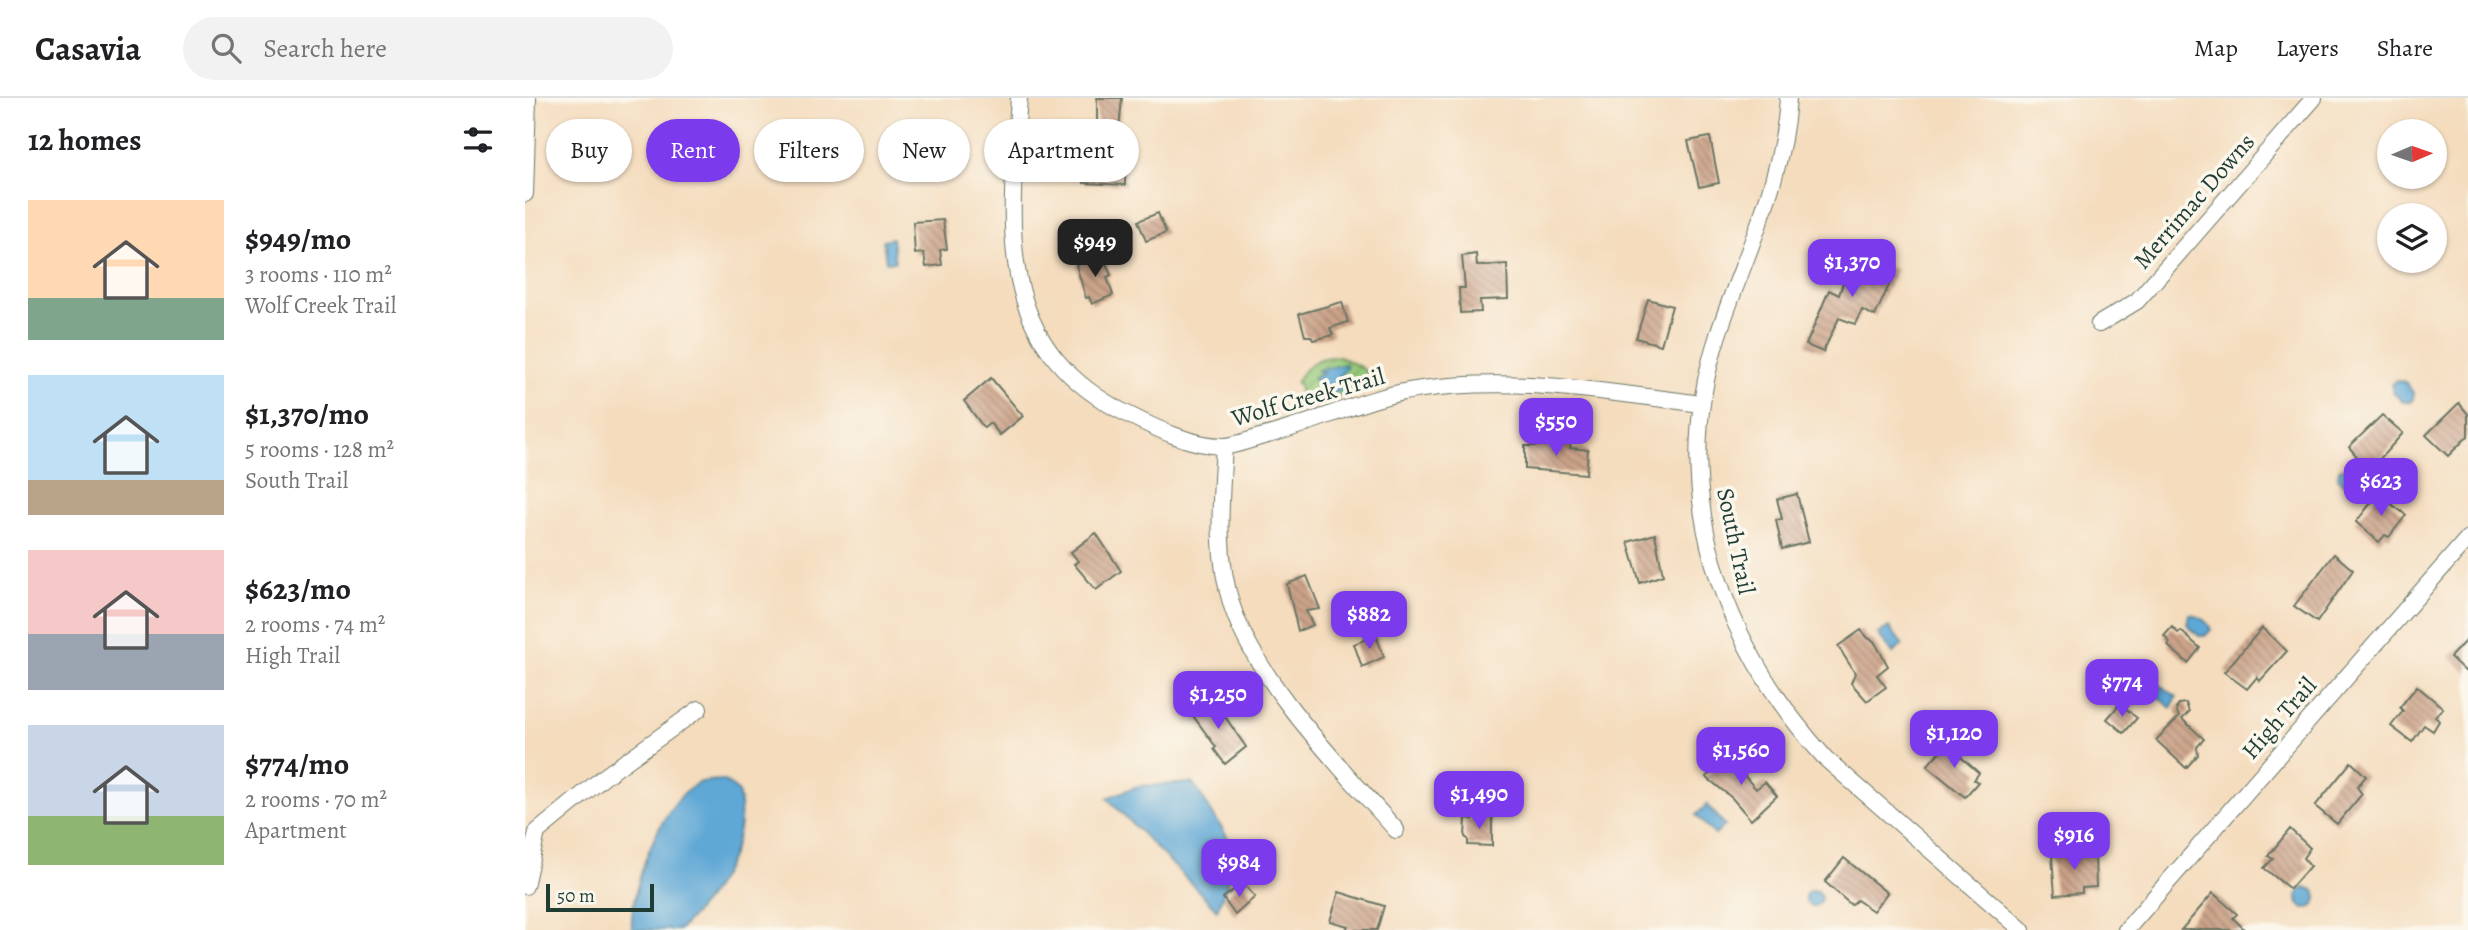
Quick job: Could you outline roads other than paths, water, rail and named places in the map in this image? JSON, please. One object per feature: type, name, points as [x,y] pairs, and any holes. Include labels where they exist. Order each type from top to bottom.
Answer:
[{"type":"street","points":[[525,194],[528,98]]},
{"type":"street","name":"Wolf Creek Trail","points":[[1019,98],[1011,214],[1013,256],[1024,304],[1045,345],[1079,385],[1112,407],[1166,433],[1224,446],[1286,431],[1357,405],[1421,389],[1495,384],[1576,387],[1701,404]]},
{"type":"street","name":"South Trail","points":[[1788,98],[1786,130],[1778,166],[1717,338],[1701,404],[1699,465],[1712,560],[1730,617],[1751,657],[1800,731],[1826,759],[2022,930]]},
{"type":"street","name":"Merrimac Downs","points":[[2099,324],[2137,301],[2314,98]]},
{"type":"street","points":[[1224,446],[1221,532],[1224,569],[1232,605],[1244,634],[1296,712],[1396,830]]},
{"type":"street","name":"High Trail","points":[[2126,930],[2468,538]]},
{"type":"street","points":[[525,886],[537,832],[604,777],[699,709]]},
{"type":"water","points":[[892,238],[895,262],[886,262],[883,240]]},
{"type":"water","points":[[1345,364],[1347,367],[1339,376],[1350,379],[1349,388],[1344,385],[1340,391],[1330,394],[1319,391],[1323,382],[1314,380],[1314,377],[1323,374],[1318,370]]},
{"type":"water","points":[[2396,380],[2405,382],[2414,394],[2412,401],[2403,402],[2393,392],[2392,384]]},
{"type":"water","points":[[2347,467],[2359,478],[2358,488],[2351,489],[2338,478],[2339,469]]},
{"type":"water","points":[[2189,614],[2208,624],[2211,630],[2205,636],[2199,636],[2187,624]]},
{"type":"water","points":[[1889,627],[1903,645],[1893,653],[1878,634]]},
{"type":"water","points":[[2157,683],[2177,697],[2171,708],[2152,692]]},
{"type":"water","points":[[723,780],[738,791],[739,830],[727,867],[717,884],[679,930],[632,930],[632,913],[641,872],[670,810],[683,794],[696,784]]},
{"type":"water","points":[[1193,783],[1228,838],[1232,871],[1217,910],[1107,798],[1138,786]]},
{"type":"water","points":[[1707,805],[1725,825],[1715,835],[1696,815]]},
{"type":"water","points":[[2307,888],[2314,891],[2317,898],[2314,905],[2307,908],[2300,905],[2297,898],[2300,891]]},
{"type":"water","points":[[1810,890],[1816,890],[1821,898],[1819,904],[1810,906],[1805,901],[1805,895]]}]
